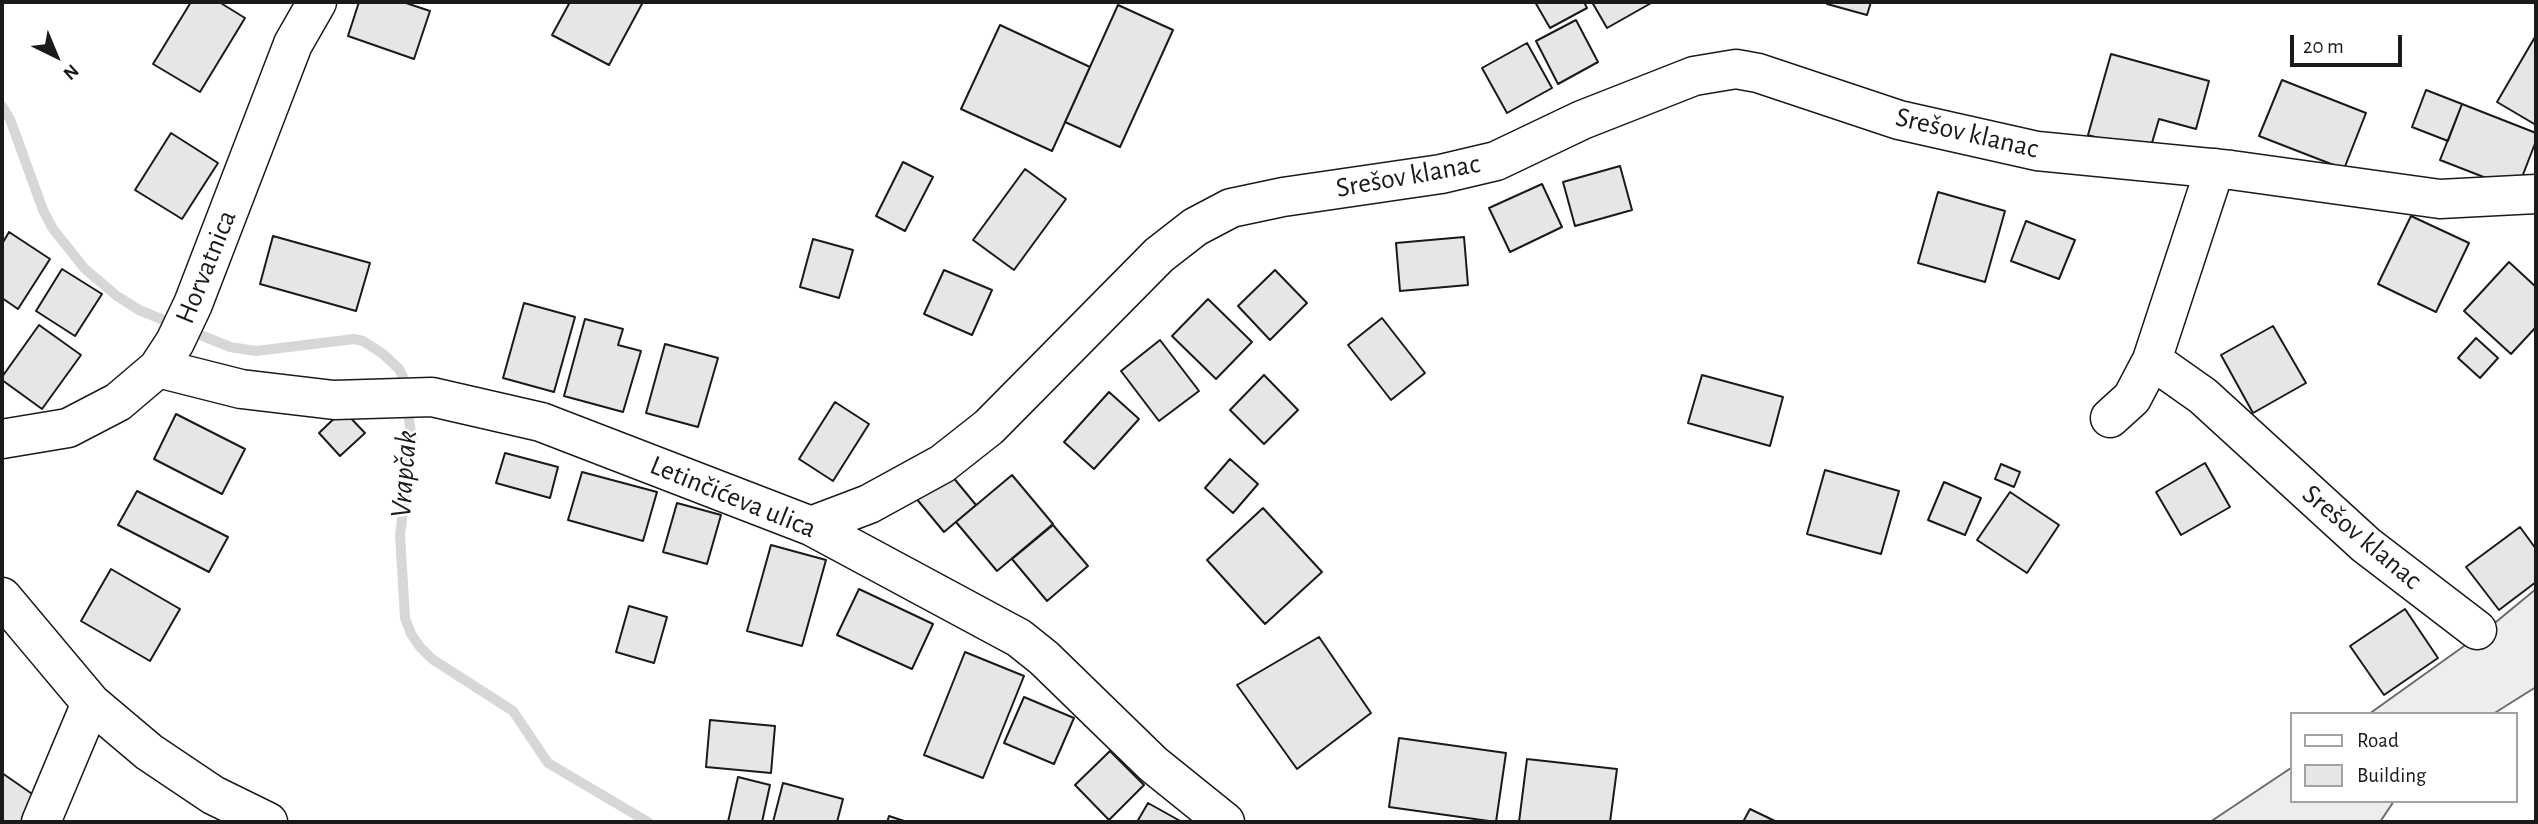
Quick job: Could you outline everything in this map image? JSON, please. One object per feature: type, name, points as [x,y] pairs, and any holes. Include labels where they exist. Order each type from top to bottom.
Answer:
[{"type":"street","name":"Horvatnica","points":[[2,439],[68,428],[118,402],[166,355],[193,304],[293,44],[317,2]]},
{"type":"street","name":"Srešov klanac","points":[[811,526],[869,505],[942,464],[989,427],[1159,255],[1195,227],[1231,208],[1283,197],[1441,174],[1496,161],[1582,120],[1694,76],[1735,69],[1758,73],[1899,120],[2037,151],[2215,168],[2440,199],[2536,194]]},
{"type":"street","points":[[2110,418],[2132,398],[2152,360],[2215,168]]},
{"type":"street","name":"Letinčićeva ulica","points":[[166,355],[241,389],[334,400],[432,397],[541,422],[811,526],[1018,638],[1044,657],[1153,764],[1225,822]]},
{"type":"street","name":"Srešov klanac","points":[[2152,360],[2203,396],[2366,545],[2477,630]]},
{"type":"street","points":[[2,597],[92,703],[149,752],[213,795],[268,822]]},
{"type":"street","points":[[41,822],[92,703]]},
{"type":"shaded area","points":[[2536,589],[2536,687],[2496,712],[2372,712],[2485,631]]},
{"type":"shaded area","points":[[2290,769],[2290,803],[2393,803],[2380,822],[2210,822]]},
{"type":"building","points":[[191,2],[219,2],[245,18],[200,92],[153,64]]},
{"type":"building","points":[[359,2],[403,2],[430,11],[414,59],[348,36]]},
{"type":"building","points":[[570,2],[643,2],[609,65],[552,35]]},
{"type":"building","points":[[1535,2],[1584,2],[1587,8],[1550,28]]},
{"type":"building","points":[[1592,2],[1653,2],[1607,28]]},
{"type":"building","points":[[1871,2],[1867,15],[1827,4]]},
{"type":"building","points":[[1118,5],[1173,30],[1120,147],[1065,122]]},
{"type":"building","points":[[1576,20],[1598,62],[1558,84],[1536,41]]},
{"type":"building","points":[[1000,25],[1090,67],[1052,151],[961,109]]},
{"type":"building","points":[[2536,37],[2536,125],[2497,102]]},
{"type":"building","points":[[1527,43],[1552,88],[1507,113],[1482,68]]},
{"type":"building","points":[[2111,54],[2209,81],[2196,129],[2159,119],[2149,153],[2088,135]]},
{"type":"building","points":[[2282,80],[2366,113],[2344,169],[2259,136]]},
{"type":"building","points":[[2426,90],[2462,104],[2448,141],[2412,127]]},
{"type":"building","points":[[2462,104],[2536,133],[2536,141],[2517,190],[2440,160]]},
{"type":"building","points":[[171,133],[218,163],[182,219],[135,190]]},
{"type":"building","points":[[903,162],[933,177],[905,231],[876,216]]},
{"type":"building","points":[[1620,166],[1632,210],[1575,226],[1563,182]]},
{"type":"building","points":[[1025,169],[1066,199],[1014,270],[973,240]]},
{"type":"building","points":[[1542,184],[1562,227],[1510,252],[1489,208]]},
{"type":"building","points":[[1938,192],[2005,211],[1985,282],[1918,263]]},
{"type":"building","points":[[2411,216],[2469,243],[2436,312],[2378,284]]},
{"type":"building","points":[[2026,221],[2075,240],[2059,279],[2011,261]]},
{"type":"building","points":[[9,232],[50,259],[18,309],[2,298],[2,244]]},
{"type":"building","points":[[273,236],[370,263],[356,311],[260,284]]},
{"type":"building","points":[[1464,237],[1468,285],[1400,291],[1396,243]]},
{"type":"building","points":[[813,239],[853,250],[839,298],[800,287]]},
{"type":"building","points":[[2509,262],[2536,287],[2536,327],[2511,354],[2464,311]]},
{"type":"building","points":[[62,269],[102,294],[75,336],[36,311]]},
{"type":"building","points":[[944,270],[992,290],[972,335],[924,314]]},
{"type":"building","points":[[1275,270],[1307,303],[1270,340],[1238,306]]},
{"type":"building","points":[[1208,299],[1252,342],[1216,379],[1172,336]]},
{"type":"building","points":[[524,303],[575,317],[554,392],[503,378]]},
{"type":"building","points":[[1382,318],[1425,373],[1391,400],[1348,345]]},
{"type":"building","points":[[585,319],[623,329],[618,345],[641,351],[623,412],[564,396]]},
{"type":"building","points":[[39,325],[81,355],[42,409],[2,380]]},
{"type":"building","points":[[2273,326],[2306,383],[2253,413],[2221,355]]},
{"type":"building","points":[[2476,338],[2498,358],[2480,378],[2458,358]]},
{"type":"building","points":[[1160,340],[1199,391],[1159,421],[1121,371]]},
{"type":"building","points":[[665,344],[718,358],[698,427],[646,413]]},
{"type":"building","points":[[1264,375],[1298,410],[1264,444],[1230,410]]},
{"type":"building","points":[[1702,375],[1783,397],[1770,446],[1688,423]]},
{"type":"building","points":[[1109,392],[1139,419],[1094,469],[1064,442]]},
{"type":"building","points":[[835,402],[869,424],[833,481],[799,459]]},
{"type":"building","points":[[343,410],[365,433],[340,456],[319,433]]},
{"type":"building","points":[[176,414],[245,449],[222,494],[154,459]]},
{"type":"building","points":[[505,453],[558,467],[550,498],[496,483]]},
{"type":"building","points":[[1230,459],[1258,484],[1233,513],[1205,488]]},
{"type":"building","points":[[2205,463],[2230,507],[2181,535],[2156,492]]},
{"type":"building","points":[[2001,464],[2020,472],[2014,487],[1995,479]]},
{"type":"building","points":[[947,470],[976,505],[944,532],[915,497]]},
{"type":"building","points":[[1825,470],[1899,491],[1881,554],[1807,534]]},
{"type":"building","points":[[582,472],[657,492],[643,541],[568,520]]},
{"type":"building","points":[[1012,475],[1053,524],[997,571],[956,522]]},
{"type":"building","points":[[1944,482],[1981,498],[1965,535],[1928,520]]},
{"type":"building","points":[[137,491],[228,537],[209,572],[118,525]]},
{"type":"building","points":[[2010,492],[2059,525],[2027,573],[1977,540]]},
{"type":"building","points":[[677,503],[721,515],[707,564],[663,552]]},
{"type":"building","points":[[1263,508],[1322,572],[1265,624],[1207,560]]},
{"type":"building","points":[[1053,525],[1088,566],[1047,601],[1012,559]]},
{"type":"building","points":[[2520,527],[2536,549],[2536,582],[2499,610],[2466,567]]},
{"type":"building","points":[[771,545],[826,560],[802,646],[747,631]]},
{"type":"building","points":[[111,569],[180,609],[150,661],[81,621]]},
{"type":"building","points":[[859,589],[933,624],[912,669],[837,635]]},
{"type":"building","points":[[629,606],[667,617],[654,663],[616,652]]},
{"type":"building","points":[[2405,609],[2438,658],[2384,695],[2350,646]]},
{"type":"building","points":[[1319,637],[1371,713],[1297,769],[1237,685]]},
{"type":"building","points":[[965,652],[1024,676],[983,778],[924,755]]},
{"type":"building","points":[[1024,697],[1074,718],[1054,764],[1004,743]]},
{"type":"building","points":[[710,720],[775,726],[771,773],[706,767]]},
{"type":"building","points":[[1399,738],[1506,753],[1496,822],[1389,807]]},
{"type":"building","points":[[1110,751],[1144,785],[1109,820],[1075,785]]},
{"type":"building","points":[[1527,759],[1617,769],[1610,822],[1519,822]]},
{"type":"building","points":[[2,773],[38,798],[22,822],[2,822]]},
{"type":"building","points":[[738,777],[770,785],[762,822],[728,822]]},
{"type":"building","points":[[783,783],[843,799],[837,822],[773,822]]},
{"type":"building","points":[[1148,803],[1182,822],[1137,822]]},
{"type":"building","points":[[1750,809],[1777,822],[1743,822]]},
{"type":"building","points":[[889,816],[907,822],[887,822]]},
{"type":"waterway","name":"Vrapčak","points":[[2,106],[10,119],[43,210],[53,229],[85,269],[117,296],[139,310],[230,347],[256,351],[354,339],[363,341],[383,354],[399,369],[403,377],[412,440],[400,535],[405,618],[411,634],[432,659],[513,711],[548,763],[648,822]]}]
